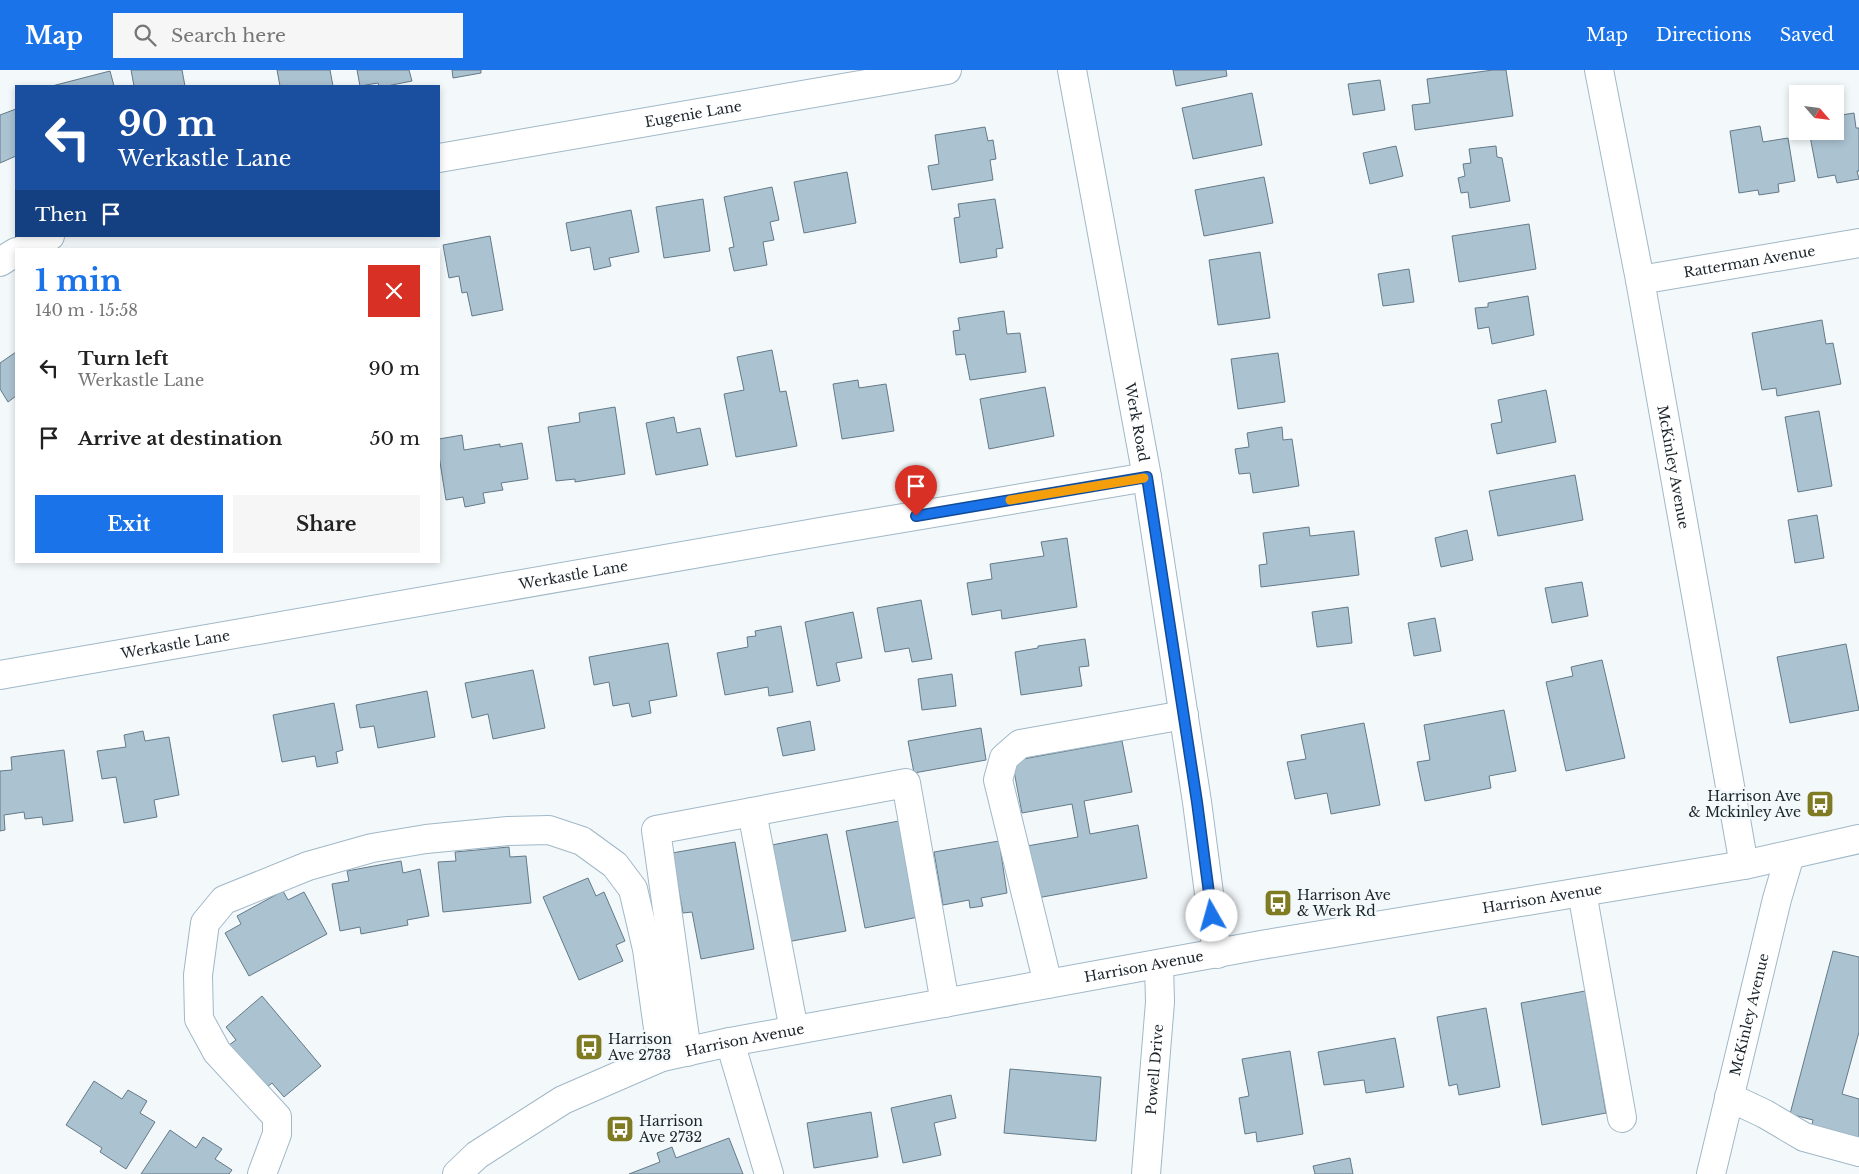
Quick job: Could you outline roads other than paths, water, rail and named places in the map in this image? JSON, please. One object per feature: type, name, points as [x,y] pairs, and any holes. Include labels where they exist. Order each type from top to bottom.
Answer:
[{"type":"street","name":"Eugenie Lane","points":[[440,158],[947,70]]},
{"type":"street","name":"Werk Road","points":[[1072,70],[1147,477],[1184,715],[1217,954]]},
{"type":"street","name":"McKinley Avenue","points":[[1599,70],[1640,280],[1744,865]]},
{"type":"street","points":[[26,248],[48,237]]},
{"type":"street","name":"Ratterman Avenue","points":[[1640,280],[1859,242]]},
{"type":"street","points":[[0,262],[15,253]]},
{"type":"street","name":"Werkastle Lane","points":[[0,675],[1147,477]]},
{"type":"street","points":[[1048,984],[998,780],[1004,758],[1020,744],[1184,715]]},
{"type":"street","points":[[674,1054],[656,830],[906,783],[945,1003]]},
{"type":"street","points":[[752,812],[794,1030]]},
{"type":"street","points":[[262,1174],[277,1134],[277,1117],[217,1052],[199,1019],[198,975],[205,923],[224,900],[308,866],[372,848],[426,839],[508,831],[549,830],[582,842],[615,865],[633,889],[674,1054]]},
{"type":"street","name":"Harrison Avenue","points":[[457,1174],[478,1155],[563,1100],[674,1054],[794,1030],[1159,964],[1744,865],[1859,839]]},
{"type":"street","name":"McKinley Avenue","points":[[1711,1174],[1776,899],[1790,855]]},
{"type":"street","points":[[1582,892],[1622,1118]]},
{"type":"street","name":"Powell Drive","points":[[1146,1174],[1160,1002],[1159,964]]},
{"type":"street","points":[[730,1042],[769,1174]]},
{"type":"street","points":[[1729,1097],[1765,1114],[1804,1137],[1859,1152]]},
{"type":"place","name":"Harrison Ave & Mckinley Ave","points":[[1820,804]]},
{"type":"place","name":"Harrison Ave & Werk Rd","points":[[1278,903]]},
{"type":"place","name":"Harrison Ave 2733","points":[[589,1047]]},
{"type":"place","name":"Harrison Ave 2732","points":[[620,1129]]}]
